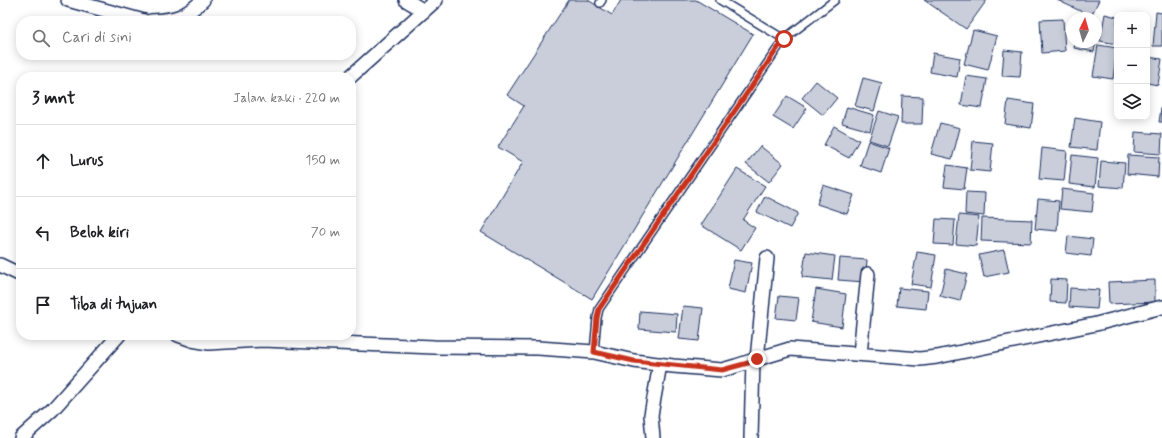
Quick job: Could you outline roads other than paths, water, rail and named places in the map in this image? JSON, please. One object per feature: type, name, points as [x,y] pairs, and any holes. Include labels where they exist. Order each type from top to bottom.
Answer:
[{"type":"street","points":[[68,0],[126,16]]},
{"type":"street","points":[[180,16],[190,12],[203,0]]},
{"type":"street","points":[[406,0],[424,11]]},
{"type":"street","points":[[356,72],[436,0]]},
{"type":"street","points":[[751,438],[755,360],[767,258]]},
{"type":"street","points":[[0,265],[16,273]]},
{"type":"street","points":[[860,354],[868,274]]},
{"type":"street","points":[[192,340],[210,342],[263,340],[434,347],[538,348],[594,352],[634,361],[722,370],[790,349],[920,359],[937,357],[1096,324],[1162,307]]},
{"type":"street","points":[[21,438],[53,409],[115,340]]},
{"type":"street","points":[[653,438],[651,416],[660,364]]},
{"type":"lane","points":[[720,0],[784,39]]},
{"type":"lane","points":[[594,352],[599,309],[784,39],[835,0]]}]
